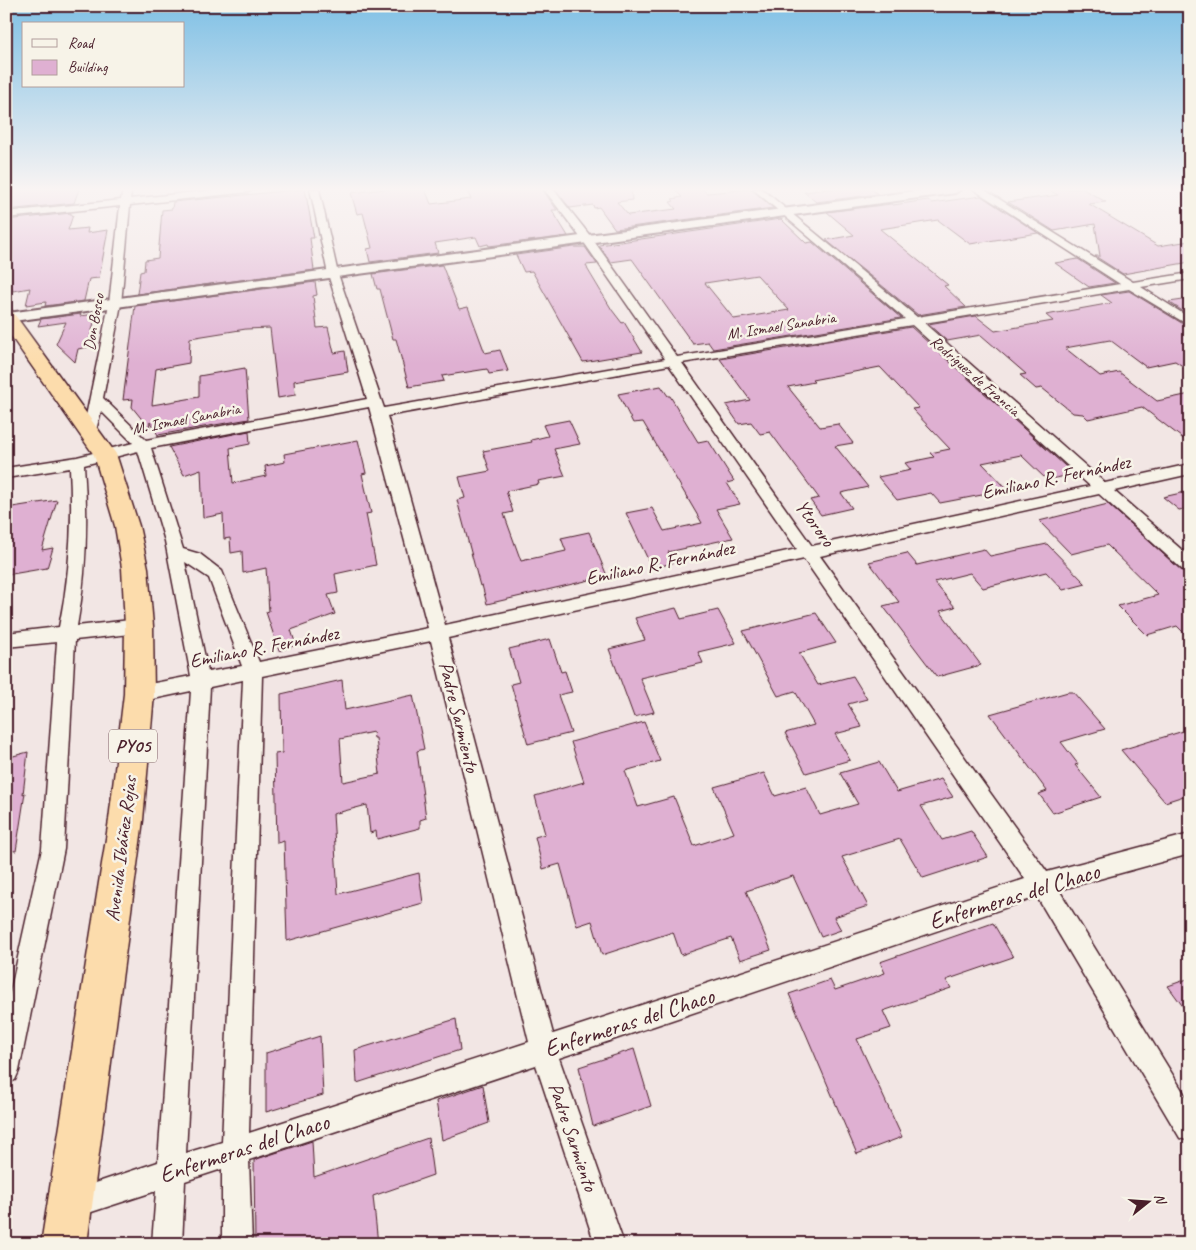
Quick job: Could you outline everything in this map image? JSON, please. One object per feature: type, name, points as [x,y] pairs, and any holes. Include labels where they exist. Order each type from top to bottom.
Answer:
[{"type":"highway","name":"Avenida Ibáñez Rojas","points":[[7,317],[91,449],[127,526],[135,568],[139,626],[139,694],[126,820],[67,1224]]},
{"type":"street","name":"Don Bosco","points":[[6,1070],[54,849],[67,632],[74,595],[80,513],[91,449],[96,399],[115,304],[121,247]]},
{"type":"street","name":"Padre Sarmiento","points":[[327,247],[333,274],[376,407],[438,633],[544,1050],[610,1244]]},
{"type":"street","points":[[7,317],[527,247]]},
{"type":"street","name":"Ytororo","points":[[593,247],[810,552],[1042,884],[1190,1128]]},
{"type":"street","name":"Rodríguez de Francia","points":[[827,247],[915,322],[1190,567]]},
{"type":"street","points":[[1070,247],[1190,323]]},
{"type":"street","name":"M. Ismael Sanabria","points":[[6,473],[91,449],[143,445],[915,322],[1190,276]]},
{"type":"street","points":[[96,399],[143,445],[175,553],[201,681],[167,1244]]},
{"type":"street","name":"Emiliano R. Fernández","points":[[139,694],[438,633],[1190,469]]},
{"type":"street","points":[[175,553],[194,558],[216,574],[253,670],[235,1150],[238,1244]]},
{"type":"street","points":[[6,640],[67,632],[139,626]]},
{"type":"street","name":"Enfermeras del Chaco","points":[[67,1224],[171,1171],[544,1050],[1042,884],[1190,844]]},
{"type":"building","points":[[6,247],[105,247],[99,278],[89,279],[84,301],[45,306],[46,302],[26,305],[30,288],[13,291],[6,280]]},
{"type":"building","points":[[159,247],[311,247],[314,270],[137,294],[140,272],[144,271],[145,260],[158,258]]},
{"type":"building","points":[[436,247],[438,253],[370,262],[367,249]]},
{"type":"building","points":[[572,247],[585,247],[597,264],[586,265],[588,270],[612,310],[622,323],[624,322],[642,352],[583,362],[532,271],[524,272],[516,255]]},
{"type":"building","points":[[601,247],[818,247],[901,318],[713,349],[708,342],[693,344],[632,259],[611,262]],"holes":[[[757,275],[789,310],[734,319],[705,283]]]},
{"type":"building","points":[[835,247],[902,247],[948,285],[944,286],[966,307],[918,315]]},
{"type":"building","points":[[1099,247],[1190,247],[1190,262],[1123,274],[1095,256],[1100,256]]},
{"type":"building","points":[[1078,259],[1115,283],[1089,287],[1055,263]]},
{"type":"building","points":[[442,265],[459,309],[468,307],[485,353],[500,350],[508,371],[489,374],[487,369],[442,376],[444,381],[409,387],[396,339],[393,339],[380,289],[377,289],[373,274]]},
{"type":"building","points":[[315,282],[317,295],[313,296],[317,328],[328,327],[334,353],[345,351],[348,372],[294,381],[295,395],[278,398],[270,328],[246,329],[190,338],[189,363],[156,369],[152,405],[199,397],[199,376],[245,368],[249,419],[158,435],[150,422],[149,428],[132,407],[133,399],[123,400],[135,306]]},
{"type":"building","points":[[1129,291],[1190,328],[1190,371],[1175,361],[1146,367],[1110,340],[1065,348],[1100,376],[1119,372],[1157,401],[1190,394],[1190,444],[1142,407],[1088,419],[1083,414],[1073,413],[1042,388],[1036,389],[1020,375],[1026,374],[981,335],[947,341],[928,324],[976,316],[995,331],[1053,321],[1046,315],[1112,303],[1101,295]]},
{"type":"building","points":[[1190,299],[1190,316],[1169,302]]},
{"type":"building","points":[[81,314],[80,316],[96,314],[88,347],[78,349],[75,362],[56,344],[66,322],[38,326],[41,319]]},
{"type":"building","points":[[911,327],[1074,474],[1047,480],[1021,455],[982,463],[1008,490],[940,503],[931,493],[897,500],[878,477],[911,470],[905,463],[934,457],[930,453],[950,449],[912,409],[919,408],[880,367],[812,380],[814,382],[788,387],[820,427],[838,424],[853,443],[835,446],[868,487],[841,493],[852,508],[821,515],[810,500],[819,498],[770,432],[760,434],[751,422],[739,424],[726,405],[750,400],[720,359]]},
{"type":"building","points":[[661,386],[670,396],[698,442],[708,440],[734,481],[727,483],[740,504],[716,509],[733,538],[668,552],[673,563],[652,568],[626,513],[652,508],[664,531],[702,523],[643,422],[633,423],[618,394]]},
{"type":"building","points":[[569,420],[580,444],[554,449],[565,476],[538,481],[539,484],[506,491],[513,512],[504,514],[521,561],[566,551],[561,538],[589,532],[607,576],[487,604],[482,585],[480,586],[457,500],[465,498],[459,477],[490,471],[483,451],[532,442],[531,440],[548,436],[543,425]]},
{"type":"building","points":[[249,431],[250,444],[230,448],[233,483],[266,476],[265,466],[285,462],[284,454],[358,440],[366,473],[362,474],[371,513],[366,514],[376,565],[335,574],[338,593],[328,595],[335,614],[291,630],[296,645],[279,651],[266,612],[269,611],[266,568],[243,573],[242,551],[231,553],[230,538],[224,539],[223,514],[203,518],[201,469],[184,475],[169,447]]},
{"type":"building","points":[[1190,491],[1190,508],[1179,510],[1163,497]]},
{"type":"building","points":[[57,500],[42,550],[53,548],[47,568],[6,575],[6,508]]},
{"type":"building","points":[[1108,504],[1183,572],[1190,576],[1190,639],[1177,626],[1147,635],[1118,606],[1158,595],[1107,545],[1071,554],[1039,521]]},
{"type":"building","points":[[1047,544],[1086,584],[1063,590],[1046,572],[983,588],[970,573],[934,582],[955,607],[940,611],[981,665],[937,677],[883,606],[899,602],[869,562],[907,553],[917,565],[984,549],[990,556]]},
{"type":"building","points":[[676,608],[681,619],[718,610],[736,643],[698,652],[703,663],[640,678],[654,712],[634,717],[609,649],[645,640],[635,618]]},
{"type":"building","points":[[816,613],[836,643],[799,653],[818,685],[853,676],[867,699],[848,704],[862,727],[835,734],[850,760],[806,773],[785,733],[814,725],[795,691],[778,696],[743,631]]},
{"type":"building","points":[[550,639],[561,672],[565,671],[572,692],[558,695],[571,733],[528,744],[511,684],[519,682],[509,649]]},
{"type":"building","points":[[342,680],[345,710],[413,695],[424,749],[417,751],[426,818],[420,820],[420,828],[377,839],[376,831],[370,833],[367,805],[333,814],[338,894],[419,873],[423,903],[287,941],[284,841],[277,843],[275,754],[282,753],[281,694]],"holes":[[[373,732],[374,738],[376,738],[380,774],[343,782],[340,739]]]},
{"type":"building","points":[[1073,692],[1105,729],[1061,742],[1078,764],[1075,765],[1101,797],[1053,813],[1039,794],[1047,791],[990,714]]},
{"type":"building","points":[[644,722],[660,761],[625,771],[638,807],[674,797],[694,846],[734,833],[714,787],[764,773],[775,796],[806,787],[820,815],[858,804],[840,773],[879,762],[897,792],[941,779],[953,797],[921,806],[942,840],[971,831],[988,857],[923,878],[900,839],[842,857],[868,906],[834,917],[841,930],[821,937],[793,876],[746,891],[771,950],[740,960],[731,938],[681,955],[673,932],[602,955],[592,921],[577,926],[560,864],[543,869],[535,837],[545,834],[535,796],[584,782],[571,742]]},
{"type":"building","points":[[1190,729],[1190,794],[1165,802],[1121,750]]},
{"type":"building","points":[[28,752],[23,794],[25,793],[16,851],[6,850],[6,758]]},
{"type":"building","points":[[993,923],[1013,957],[946,980],[951,988],[883,1011],[891,1028],[857,1039],[902,1137],[857,1154],[789,994],[830,980],[835,990],[885,973],[880,962]]},
{"type":"building","points":[[1190,978],[1190,1016],[1168,986]]},
{"type":"building","points":[[456,1019],[460,1050],[357,1083],[355,1050]]},
{"type":"building","points":[[320,1036],[323,1095],[266,1112],[266,1053]]},
{"type":"building","points":[[634,1049],[651,1106],[593,1126],[579,1067]]},
{"type":"building","points":[[483,1085],[489,1123],[442,1140],[436,1101]]},
{"type":"building","points":[[428,1138],[433,1175],[373,1196],[378,1244],[255,1244],[254,1160],[312,1141],[314,1177]]}]
